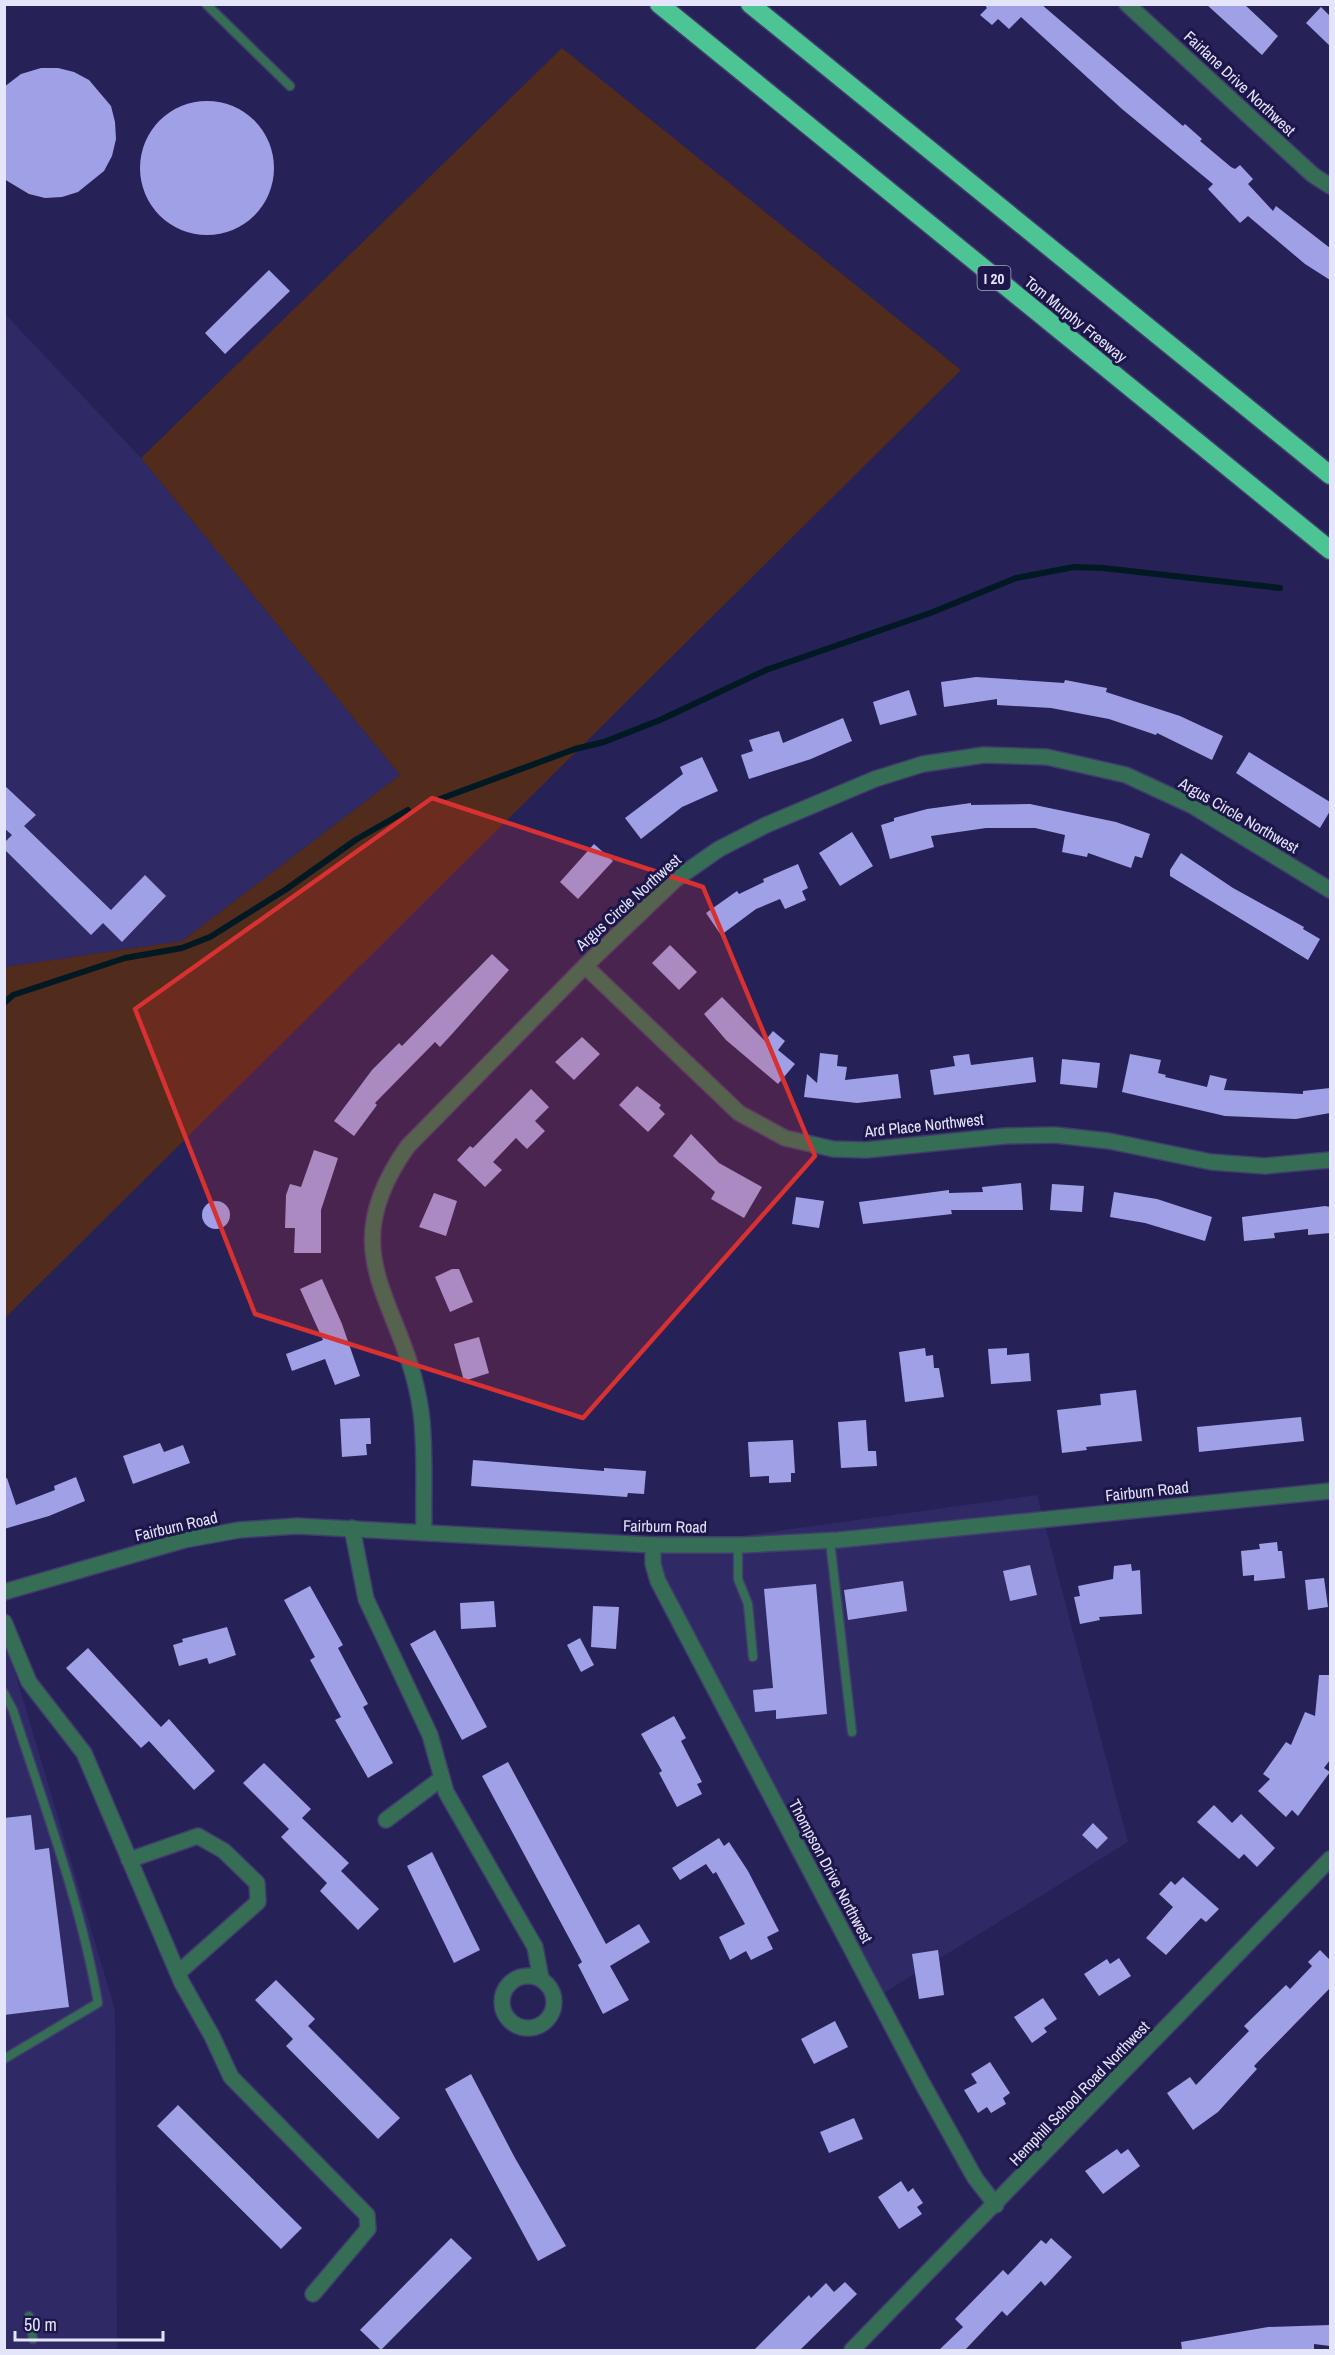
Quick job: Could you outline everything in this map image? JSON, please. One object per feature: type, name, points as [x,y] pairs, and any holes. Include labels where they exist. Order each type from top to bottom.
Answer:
[{"type":"highway","name":"Tom Murphy Freeway","points":[[659,4],[1330,550]]},
{"type":"highway","points":[[750,4],[1330,475]]},
{"type":"street","name":"Fairlane Drive Northwest","points":[[1127,4],[1313,175],[1330,186]]},
{"type":"street","name":"Argus Circle Northwest","points":[[424,1531],[421,1412],[408,1357],[374,1270],[371,1236],[377,1200],[388,1173],[408,1146],[585,966],[676,879],[729,844],[766,825],[875,779],[923,764],[984,755],[1047,757],[1126,774],[1193,806],[1330,890]]},
{"type":"street","name":"Ard Place Northwest","points":[[585,966],[739,1113],[785,1138],[833,1149],[866,1150],[1005,1136],[1055,1135],[1109,1140],[1211,1162],[1265,1166],[1330,1160]]},
{"type":"street","name":"Fairburn Road","points":[[4,1592],[184,1540],[239,1530],[297,1526],[653,1545],[738,1545],[830,1541],[1330,1491]]},
{"type":"street","points":[[352,1528],[366,1599],[430,1735],[446,1792],[535,1947],[541,1979]]},
{"type":"street","name":"Thompson Drive Northwest","points":[[653,1545],[653,1564],[658,1581],[921,2081],[975,2178],[996,2205]]},
{"type":"street","points":[[4,1622],[30,1682],[84,1753],[178,1973],[231,2077],[367,2215],[368,2229],[313,2294]]},
{"type":"street","points":[[386,1820],[442,1778]]},
{"type":"street","points":[[129,1860],[198,1836],[224,1851],[257,1883],[258,1902],[178,1973]]},
{"type":"street","name":"Hemphill School Road Northwest","points":[[852,2350],[996,2205],[1330,1859]]},
{"type":"lane","points":[[206,4],[291,86]]},
{"type":"lane","points":[[830,1541],[852,1732]]},
{"type":"lane","points":[[738,1545],[738,1579],[748,1604],[753,1657]]},
{"type":"lane","points":[[4,1693],[13,1710],[56,1842],[92,1970],[98,2003],[4,2059]]},
{"type":"lane","points":[[29,2316],[33,2339]]},
{"type":"highlighted area","points":[[432,798],[703,887],[815,1156],[583,1418],[255,1314],[135,1009]]},
{"type":"shaded area","points":[[562,48],[961,370],[5,1318],[5,967],[182,941],[400,775],[141,458]]},
{"type":"shaded area","points":[[4,313],[141,458],[400,775],[182,941],[5,967]]},
{"type":"shaded area","points":[[1037,1495],[1128,1842],[869,2002],[647,1549]]},
{"type":"shaded area","points":[[4,1635],[115,2010],[117,2350],[5,2350]]},
{"type":"building","points":[[984,4],[1041,4],[1183,126],[1185,124],[1202,139],[1200,141],[1231,167],[1235,169],[1240,165],[1253,179],[1248,184],[1273,211],[1276,206],[1330,248],[1330,280],[1305,264],[1248,216],[1240,223],[1208,189],[1213,184],[1122,109],[1021,17],[1009,29],[998,19],[992,25],[980,15],[987,8]]},
{"type":"building","points":[[1206,4],[1244,4],[1278,36],[1262,55]]},
{"type":"building","points":[[1321,7],[1330,16],[1330,46],[1306,23]]},
{"type":"building","points":[[41,68],[58,68],[74,72],[89,80],[111,106],[115,122],[116,139],[112,156],[104,171],[78,192],[62,197],[45,198],[29,194],[4,179],[4,87],[21,74]]},
{"type":"building","points":[[207,101],[233,106],[254,121],[269,142],[274,168],[269,194],[254,215],[233,230],[207,235],[181,230],[160,215],[145,194],[140,168],[145,142],[160,121],[181,106]]},
{"type":"building","points":[[269,270],[290,291],[225,354],[205,333]]},
{"type":"building","points":[[976,677],[1064,683],[1065,680],[1107,688],[1106,692],[1180,716],[1223,736],[1212,760],[1157,733],[1156,735],[1109,719],[1051,708],[997,705],[997,699],[944,707],[941,682]]},
{"type":"building","points":[[909,690],[917,715],[880,725],[873,702]]},
{"type":"building","points":[[843,718],[852,741],[811,759],[749,779],[741,755],[753,751],[749,740],[779,731],[783,743]]},
{"type":"building","points":[[1249,752],[1330,802],[1330,811],[1320,828],[1236,773]]},
{"type":"building","points":[[702,757],[718,791],[682,807],[641,839],[625,818],[683,774],[680,767]]},
{"type":"building","points":[[4,785],[36,815],[24,826],[111,910],[145,875],[166,896],[122,942],[103,923],[91,935],[4,849],[4,843],[12,835],[4,828]]},
{"type":"building","points":[[971,803],[971,805],[1030,804],[1116,822],[1150,834],[1142,858],[1135,856],[1131,868],[1088,853],[1087,857],[1062,852],[1065,835],[1035,828],[986,828],[931,836],[934,847],[890,859],[881,825],[894,821],[894,818],[927,809]]},
{"type":"building","points":[[852,832],[873,866],[840,886],[819,853]]},
{"type":"building","points":[[594,844],[613,861],[578,899],[560,882]]},
{"type":"building","points":[[1181,853],[1233,888],[1304,927],[1303,929],[1320,939],[1308,960],[1170,876],[1170,870]]},
{"type":"building","points":[[798,864],[808,888],[802,891],[806,900],[785,909],[780,899],[756,909],[721,935],[706,913],[737,891],[739,894],[764,882],[763,879]]},
{"type":"building","points":[[670,945],[697,972],[679,990],[652,963]]},
{"type":"building","points":[[492,954],[509,970],[440,1047],[435,1042],[375,1103],[377,1105],[354,1136],[334,1121],[372,1070],[399,1043],[402,1046]]},
{"type":"building","points":[[722,997],[765,1041],[773,1031],[785,1041],[778,1050],[795,1064],[778,1084],[726,1040],[704,1014]]},
{"type":"building","points":[[582,1037],[600,1054],[574,1080],[555,1062]]},
{"type":"building","points":[[820,1053],[838,1055],[837,1066],[847,1067],[845,1080],[898,1074],[901,1098],[857,1103],[804,1097],[807,1074],[817,1083]]},
{"type":"building","points":[[969,1054],[971,1065],[1033,1057],[1036,1082],[934,1095],[930,1070],[955,1066],[953,1056]]},
{"type":"building","points":[[1130,1054],[1161,1060],[1158,1073],[1166,1075],[1165,1077],[1207,1087],[1210,1075],[1227,1079],[1224,1090],[1303,1094],[1303,1091],[1330,1088],[1330,1113],[1296,1119],[1225,1116],[1122,1092]]},
{"type":"building","points":[[1062,1059],[1100,1063],[1097,1088],[1060,1084]]},
{"type":"building","points":[[637,1086],[661,1105],[659,1108],[665,1114],[648,1132],[619,1105]]},
{"type":"building","points":[[531,1089],[549,1107],[535,1121],[545,1131],[527,1149],[516,1138],[493,1162],[502,1170],[485,1187],[457,1160],[470,1146],[473,1148]]},
{"type":"building","points":[[691,1134],[719,1163],[762,1187],[744,1218],[711,1199],[715,1192],[673,1156]]},
{"type":"building","points":[[314,1150],[338,1158],[321,1210],[321,1253],[294,1253],[295,1228],[285,1228],[286,1195],[290,1184],[301,1187]]},
{"type":"building","points":[[1021,1183],[1023,1210],[951,1210],[952,1214],[863,1224],[859,1202],[949,1190],[949,1193],[983,1192],[982,1187]]},
{"type":"building","points":[[1052,1184],[1084,1186],[1082,1212],[1050,1210]]},
{"type":"building","points":[[1114,1192],[1157,1199],[1212,1217],[1205,1241],[1145,1223],[1110,1217]]},
{"type":"building","points":[[434,1193],[457,1201],[446,1236],[419,1227]]},
{"type":"building","points":[[796,1197],[824,1201],[819,1228],[792,1224]]},
{"type":"building","points":[[216,1201],[226,1205],[230,1215],[226,1225],[216,1229],[206,1225],[202,1215],[206,1205]]},
{"type":"building","points":[[1330,1207],[1330,1233],[1308,1235],[1308,1229],[1274,1233],[1275,1238],[1244,1241],[1242,1217]]},
{"type":"building","points":[[452,1269],[459,1269],[473,1302],[450,1312],[435,1277]]},
{"type":"building","points":[[322,1279],[342,1324],[360,1376],[335,1385],[325,1359],[292,1371],[286,1354],[323,1340],[300,1289]]},
{"type":"building","points":[[479,1337],[489,1373],[464,1381],[454,1344]]},
{"type":"building","points":[[925,1348],[926,1356],[933,1355],[934,1368],[939,1368],[944,1397],[905,1402],[899,1352]]},
{"type":"building","points":[[1007,1348],[1007,1355],[1029,1353],[1031,1381],[991,1384],[988,1349]]},
{"type":"building","points":[[1136,1390],[1142,1441],[1086,1447],[1087,1450],[1062,1453],[1057,1410],[1101,1405],[1100,1394]]},
{"type":"building","points":[[1301,1417],[1304,1441],[1199,1452],[1197,1427]]},
{"type":"building","points":[[370,1418],[371,1444],[366,1444],[367,1455],[342,1457],[340,1419]]},
{"type":"building","points":[[866,1420],[868,1451],[876,1451],[877,1466],[841,1468],[838,1422]]},
{"type":"building","points":[[793,1440],[795,1473],[791,1473],[791,1482],[769,1483],[769,1476],[750,1477],[748,1442]]},
{"type":"building","points":[[160,1443],[164,1452],[183,1445],[190,1463],[133,1484],[123,1456]]},
{"type":"building","points":[[473,1460],[604,1471],[604,1468],[646,1471],[644,1494],[628,1493],[627,1497],[471,1486]]},
{"type":"building","points":[[76,1477],[85,1501],[49,1516],[4,1529],[4,1479],[7,1478],[16,1505],[55,1490],[54,1486]]},
{"type":"building","points":[[1277,1542],[1278,1551],[1282,1551],[1285,1578],[1254,1581],[1254,1575],[1243,1576],[1241,1551],[1260,1549],[1259,1544]]},
{"type":"building","points":[[1131,1564],[1132,1571],[1140,1570],[1142,1614],[1099,1617],[1100,1620],[1080,1624],[1074,1597],[1080,1596],[1078,1586],[1113,1579],[1114,1566]]},
{"type":"building","points":[[1030,1565],[1037,1595],[1010,1601],[1003,1571]]},
{"type":"building","points":[[1324,1578],[1328,1607],[1308,1610],[1305,1580]]},
{"type":"building","points":[[903,1581],[907,1611],[848,1620],[844,1590]]},
{"type":"building","points":[[816,1584],[827,1714],[776,1719],[776,1710],[755,1712],[753,1690],[773,1688],[764,1589]]},
{"type":"building","points":[[310,1586],[343,1645],[338,1648],[368,1704],[363,1707],[393,1763],[368,1778],[335,1720],[341,1717],[310,1660],[315,1657],[284,1600]]},
{"type":"building","points":[[494,1601],[496,1627],[461,1629],[460,1603]]},
{"type":"building","points":[[593,1606],[619,1607],[616,1649],[591,1647]]},
{"type":"building","points":[[227,1627],[236,1655],[209,1664],[207,1658],[179,1666],[173,1645],[183,1642],[182,1639]]},
{"type":"building","points":[[435,1630],[487,1727],[462,1740],[410,1644]]},
{"type":"building","points":[[580,1638],[594,1665],[581,1672],[567,1645]]},
{"type":"building","points":[[88,1648],[161,1727],[169,1719],[215,1771],[194,1790],[149,1741],[141,1748],[66,1668]]},
{"type":"building","points":[[1319,1675],[1330,1675],[1330,1760],[1324,1768],[1330,1772],[1298,1816],[1292,1810],[1286,1817],[1258,1791],[1270,1779],[1263,1774],[1286,1742],[1291,1745],[1305,1712],[1315,1716]]},
{"type":"building","points":[[674,1716],[686,1738],[681,1741],[702,1782],[697,1784],[702,1794],[677,1807],[659,1773],[662,1771],[641,1734]]},
{"type":"building","points":[[508,1762],[606,1944],[639,1924],[650,1942],[610,1966],[629,2000],[603,2014],[578,1965],[582,1962],[482,1776]]},
{"type":"building","points":[[264,1763],[311,1809],[302,1818],[349,1863],[341,1871],[379,1909],[358,1930],[320,1891],[327,1883],[281,1837],[289,1829],[243,1783]]},
{"type":"building","points":[[1214,1805],[1232,1823],[1241,1814],[1275,1848],[1257,1867],[1244,1854],[1239,1859],[1197,1822]]},
{"type":"building","points":[[31,1815],[35,1850],[49,1848],[69,2007],[4,2015],[4,1818]]},
{"type":"building","points":[[1093,1823],[1108,1838],[1097,1849],[1082,1835]]},
{"type":"building","points":[[719,1838],[724,1846],[729,1842],[748,1871],[779,1931],[767,1937],[773,1949],[751,1960],[746,1951],[730,1960],[719,1937],[745,1924],[716,1872],[713,1874],[706,1864],[680,1880],[672,1868]]},
{"type":"building","points":[[432,1852],[480,1950],[454,1963],[407,1866]]},
{"type":"building","points":[[1183,1877],[1219,1909],[1206,1922],[1201,1918],[1166,1955],[1146,1938],[1173,1907],[1159,1894],[1171,1881],[1175,1885]]},
{"type":"building","points":[[938,1950],[944,1995],[919,1999],[912,1954]]},
{"type":"building","points":[[1320,1950],[1330,1960],[1330,1988],[1254,2066],[1257,2069],[1218,2112],[1193,2130],[1167,2093],[1190,2077],[1196,2085],[1249,2031],[1244,2026],[1286,1985],[1290,1989],[1312,1966],[1308,1962]]},
{"type":"building","points":[[1119,1958],[1131,1976],[1099,1996],[1084,1974],[1107,1959],[1110,1964]]},
{"type":"building","points":[[276,1980],[315,2019],[308,2026],[400,2118],[378,2139],[286,2046],[293,2039],[255,2000]]},
{"type":"building","points":[[1043,1998],[1057,2019],[1044,2028],[1047,2032],[1032,2043],[1014,2017]]},
{"type":"building","points":[[835,2021],[848,2047],[814,2064],[801,2039]]},
{"type":"building","points":[[990,2062],[1010,2093],[1003,2098],[1006,2104],[991,2113],[987,2107],[978,2113],[964,2090],[977,2083],[971,2074]]},
{"type":"building","points":[[471,2074],[515,2158],[566,2246],[538,2261],[445,2089]]},
{"type":"building","points":[[178,2105],[302,2228],[281,2249],[157,2126]]},
{"type":"building","points":[[854,2118],[863,2139],[829,2153],[820,2132]]},
{"type":"building","points":[[1117,2149],[1121,2154],[1128,2149],[1140,2166],[1103,2194],[1085,2171]]},
{"type":"building","points":[[901,2181],[908,2192],[913,2188],[923,2203],[917,2207],[922,2214],[899,2229],[878,2197]]},
{"type":"building","points":[[451,2238],[472,2258],[381,2350],[360,2330]]},
{"type":"building","points":[[1051,2238],[1072,2257],[1045,2286],[1041,2281],[1007,2316],[1002,2311],[965,2350],[939,2350],[963,2327],[955,2319],[1003,2270],[1008,2275],[1041,2240],[1046,2244]]},
{"type":"building","points":[[845,2282],[857,2294],[800,2350],[754,2350],[809,2295],[811,2298],[826,2283],[834,2292]]},
{"type":"building","points":[[1330,2325],[1330,2346],[1314,2344],[1314,2350],[1182,2350],[1181,2342],[1268,2327]]},
{"type":"waterway","points":[[440,799],[575,749],[604,742],[660,720],[766,670],[933,612],[1016,578],[1074,567],[1103,568],[1280,588]]},
{"type":"waterway","points":[[4,1003],[13,995],[125,958],[182,948],[210,937],[285,890],[357,839],[408,810]]}]
